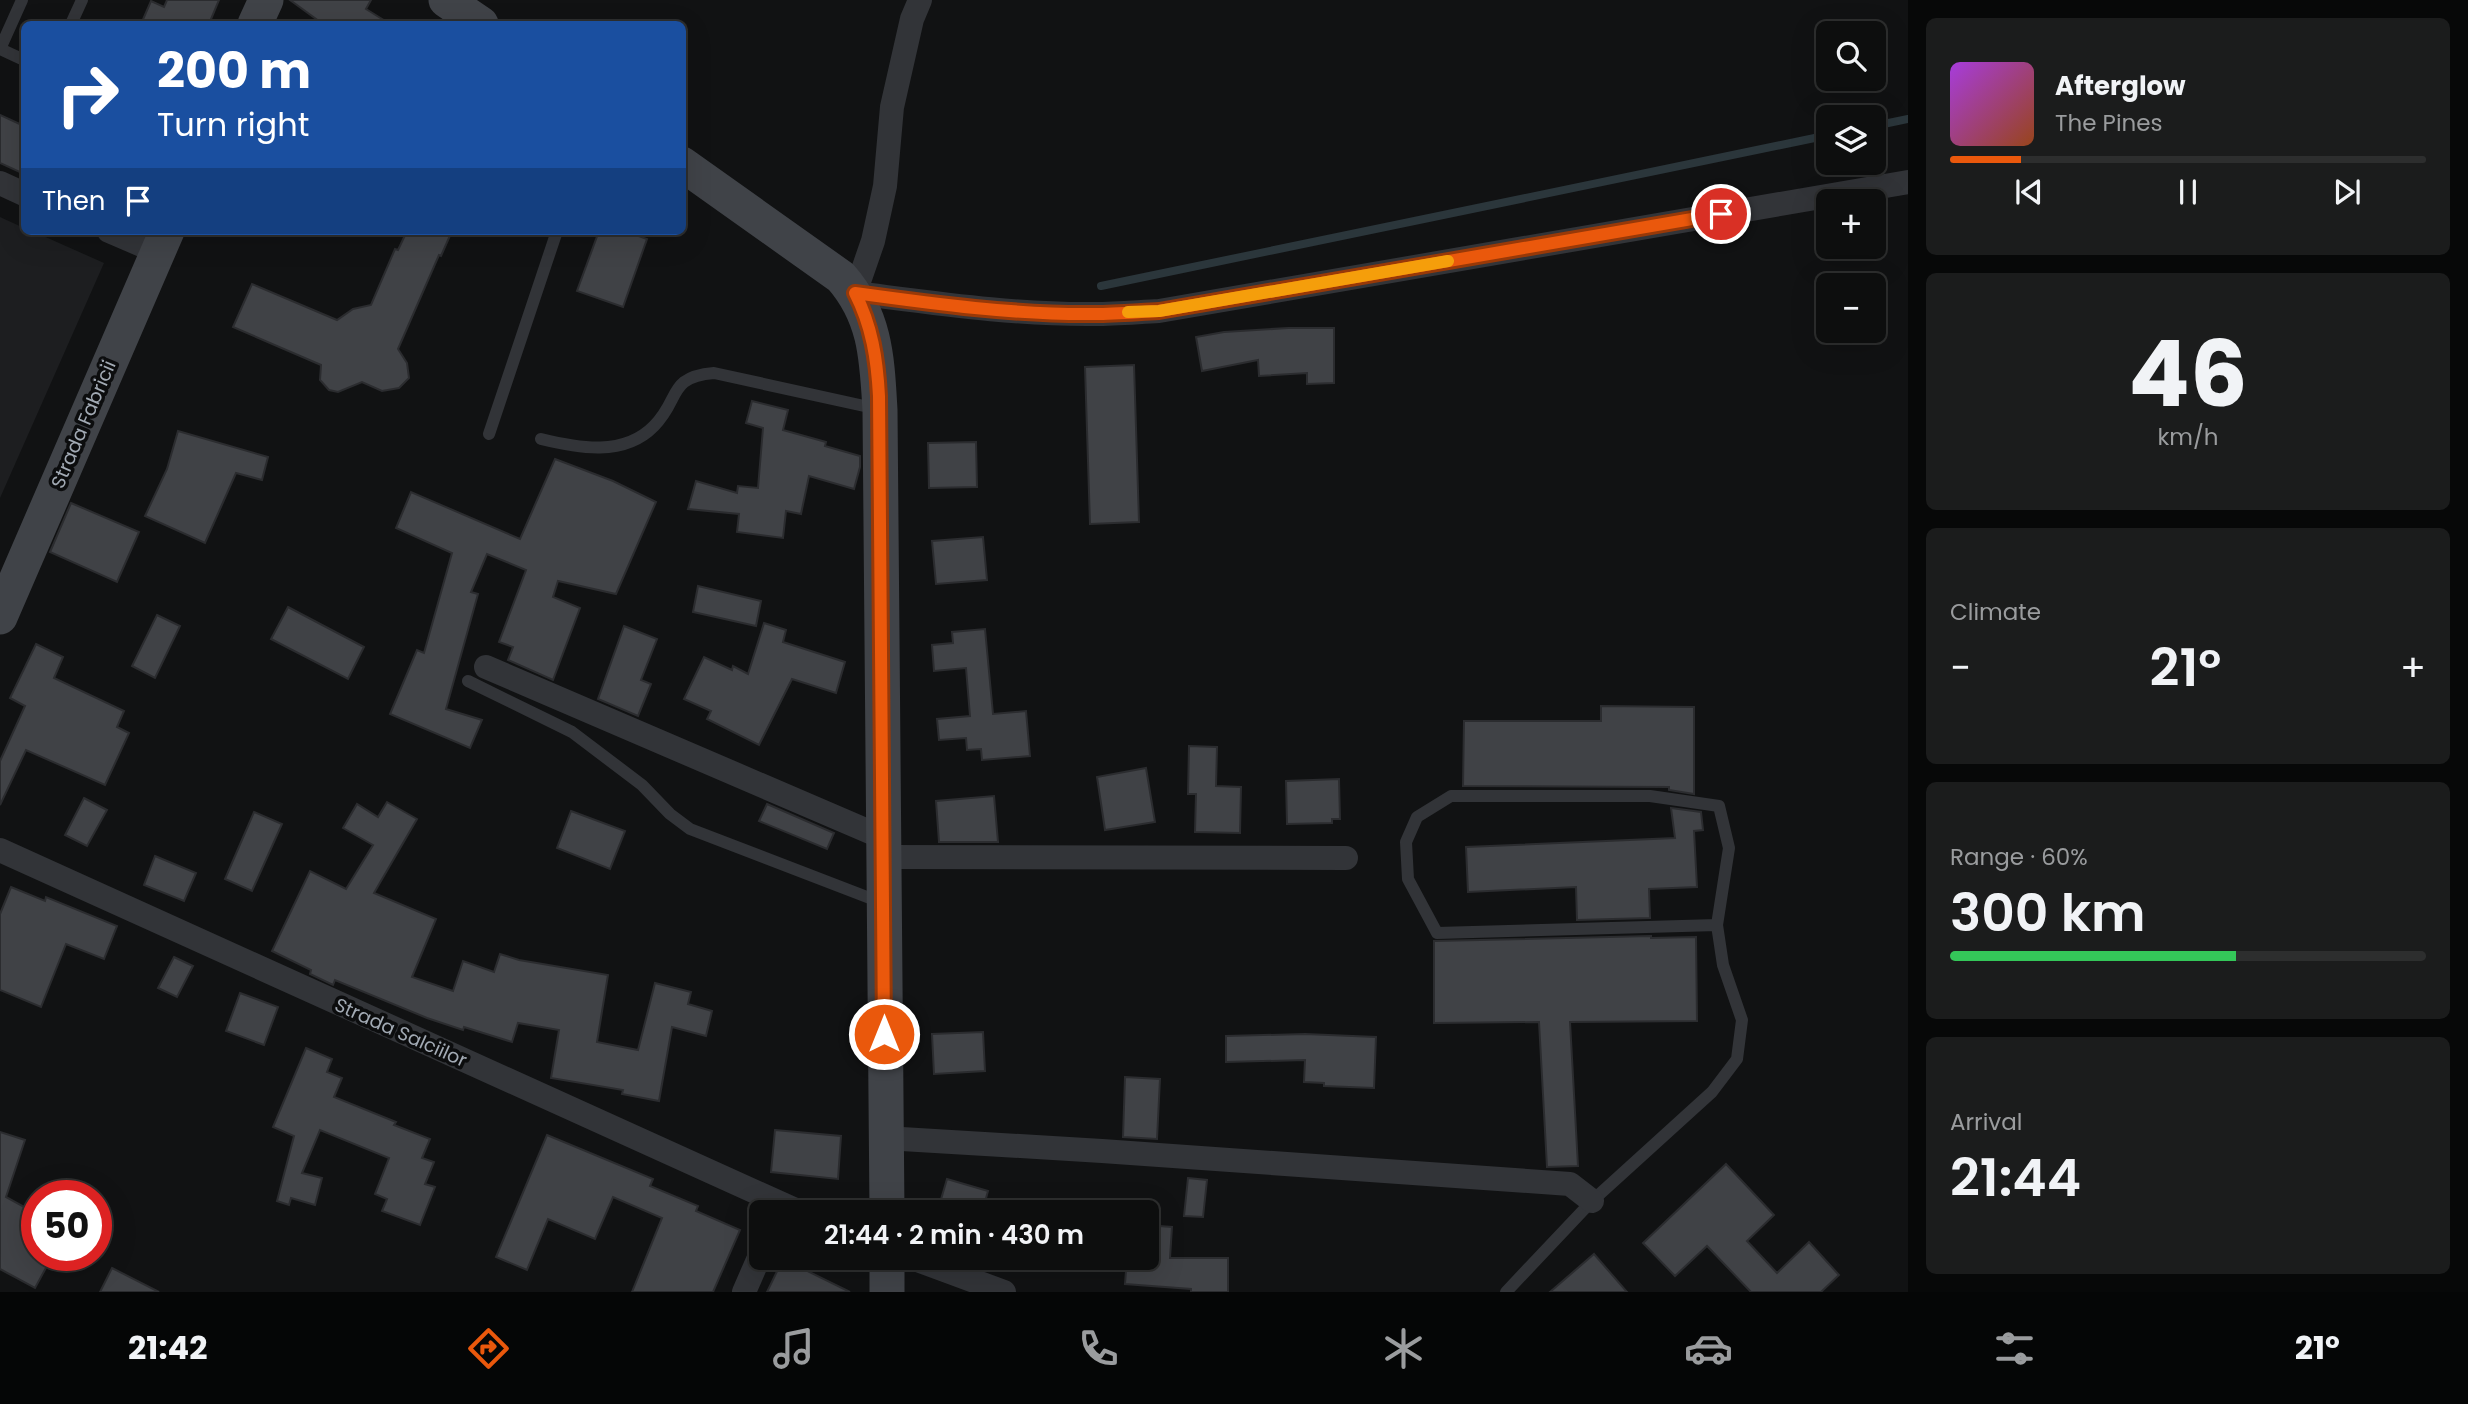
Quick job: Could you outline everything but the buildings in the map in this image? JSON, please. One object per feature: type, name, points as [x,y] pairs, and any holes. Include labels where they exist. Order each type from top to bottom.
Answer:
[{"type":"main road","points":[[256,21],[266,0]]},
{"type":"main road","points":[[446,0],[477,21]]},
{"type":"main road","points":[[686,167],[825,264],[855,293],[869,323],[876,352],[880,410],[887,1200]]},
{"type":"main road","name":"Strada Fabricii","points":[[0,617],[162,242]]},
{"type":"main road","points":[[887,1270],[887,1292]]},
{"type":"street","points":[[919,0],[912,19],[892,107],[885,186],[876,230],[855,293],[973,308],[1029,312],[1094,314],[1159,311],[1908,182]]},
{"type":"street","points":[[0,183],[21,193]]},
{"type":"street","points":[[128,235],[162,242]]},
{"type":"street","points":[[477,674],[884,847],[1346,858]]},
{"type":"street","name":"Strada Salciilor","points":[[0,850],[766,1200]]},
{"type":"street","points":[[885,1138],[1570,1184],[1592,1201]]},
{"type":"street","points":[[744,1292],[754,1270]]},
{"type":"street","points":[[944,1270],[1004,1292]]},
{"type":"lane","points":[[21,59],[0,49],[22,0]]},
{"type":"lane","points":[[72,21],[82,0]]},
{"type":"lane","points":[[489,434],[556,235]]},
{"type":"lane","points":[[541,439],[576,448],[610,448],[635,440],[653,427],[680,384],[694,374],[714,373],[880,410]]},
{"type":"lane","points":[[477,674],[572,732],[642,785],[690,830],[884,904]]},
{"type":"lane","points":[[1506,1292],[1592,1201],[1712,1092],[1738,1059],[1742,1020],[1723,965],[1717,925],[1729,848],[1719,806],[1650,796],[1451,796],[1417,817],[1406,842],[1408,879],[1437,933],[1717,925]]},
{"type":"shaded area","points":[[0,217],[21,227],[21,235],[41,235],[104,263],[0,498]]},
{"type":"waterway","points":[[1886,124],[1908,119]]},
{"type":"waterway","points":[[1101,286],[1816,138]]},
{"type":"slow traffic","points":[[1128,312],[1159,311],[1448,261]]},
{"type":"route","points":[[884,1034],[879,396],[876,352],[869,323],[855,293],[973,308],[1029,312],[1094,314],[1159,311],[1721,214]]}]
